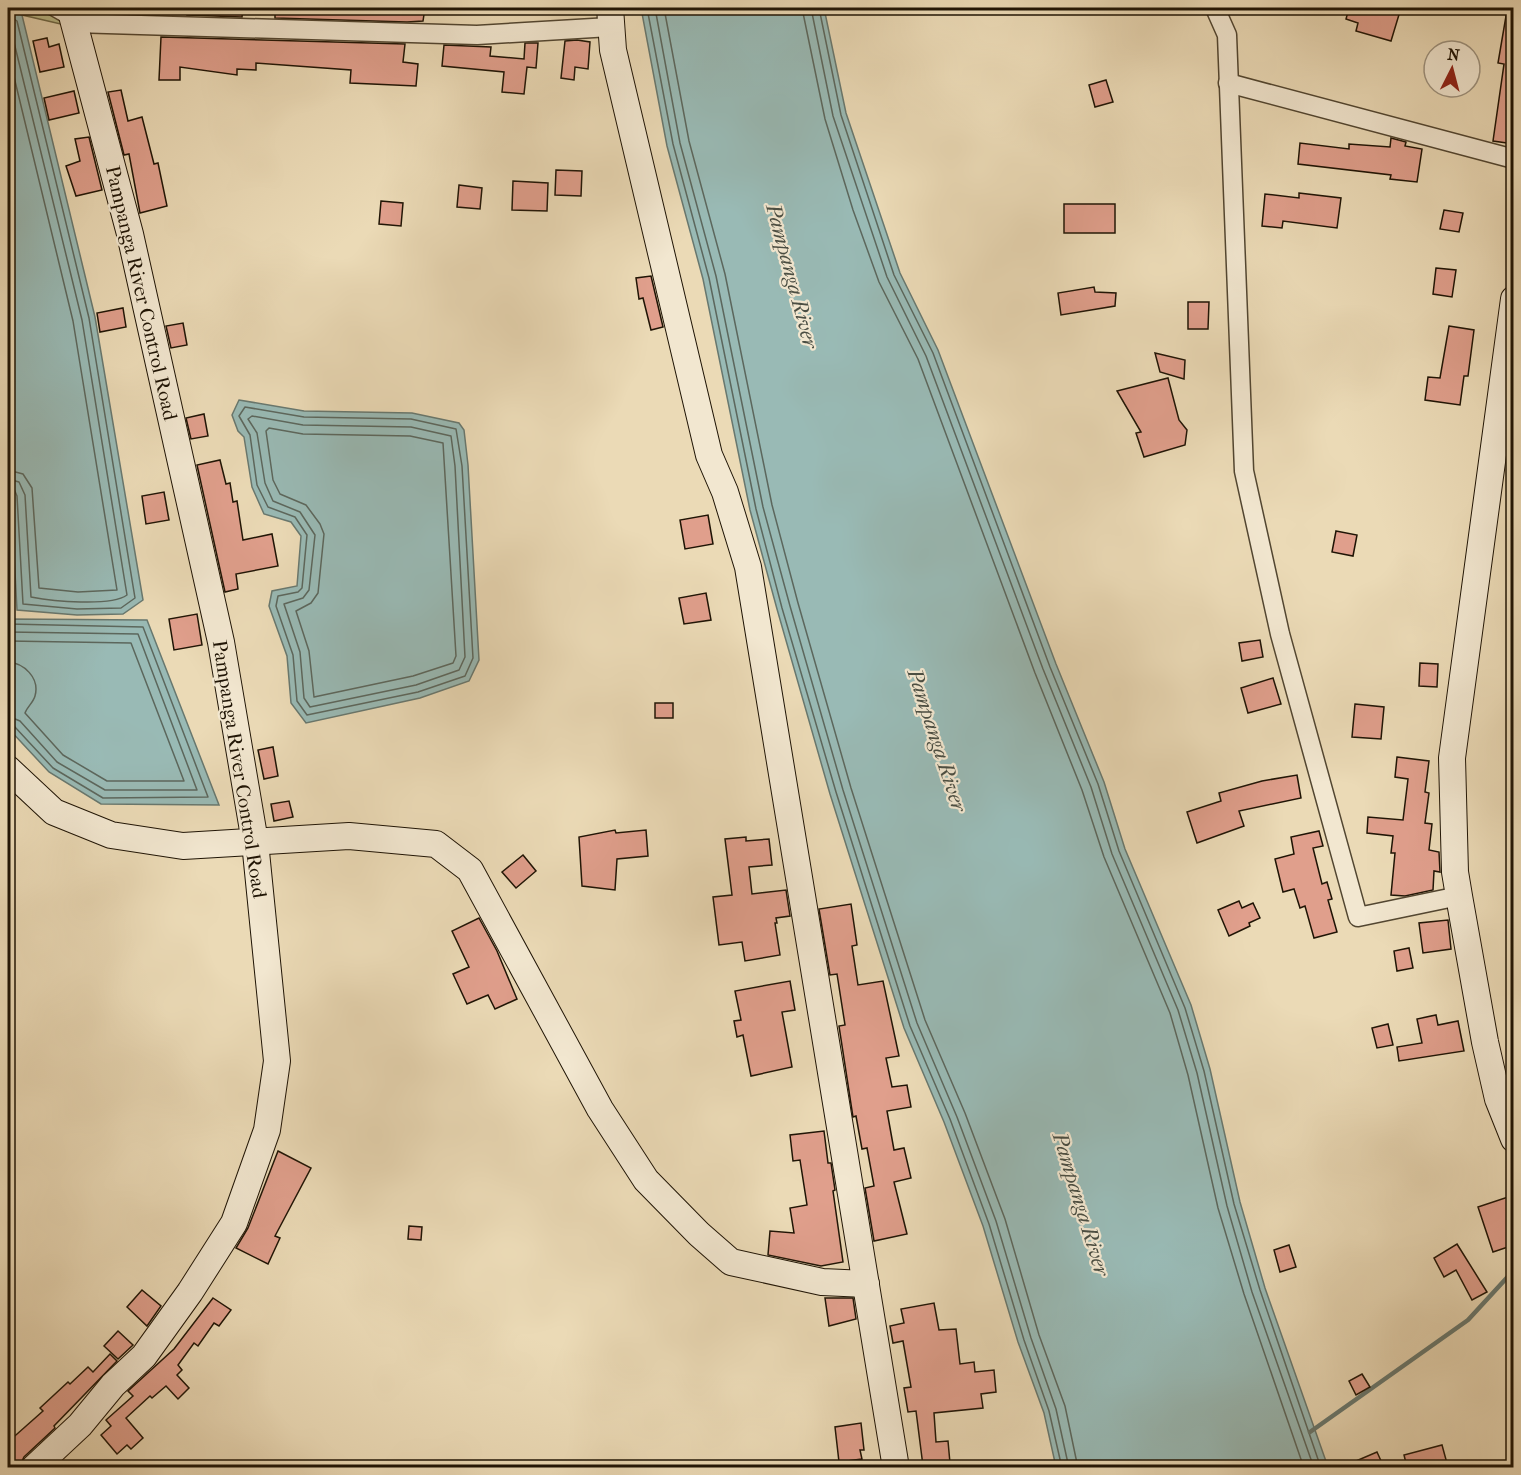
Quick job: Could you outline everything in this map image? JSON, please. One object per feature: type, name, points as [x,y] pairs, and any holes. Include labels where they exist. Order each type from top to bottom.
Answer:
[{"type":"street","points":[[1215,8],[1227,35],[1244,471],[1280,634],[1358,917],[1459,896]]},
{"type":"street","points":[[72,15],[477,35],[610,17],[613,50],[710,455],[725,492],[748,567],[896,1467]]},
{"type":"street","name":"Pampanga River Control Road","points":[[34,1467],[80,1425],[113,1385],[144,1356],[190,1292],[234,1223],[267,1130],[277,1061],[255,842],[221,642],[130,234],[72,15]]},
{"type":"street","points":[[1228,83],[1514,159]]},
{"type":"street","points":[[1514,299],[1452,758],[1455,872],[1485,1042],[1498,1099],[1514,1139]]},
{"type":"street","points":[[8,769],[54,812],[111,835],[183,846],[350,836],[436,844],[470,870],[600,1109],[646,1180],[699,1234],[731,1262],[822,1282],[866,1284]]},
{"type":"lane","points":[[48,8],[72,15]]},
{"type":"green space","points":[[8,8],[60,8],[65,25],[22,15]]},
{"type":"water","name":"Pampanga River","points":[[641,8],[824,8],[846,113],[900,273],[938,350],[1056,664],[1104,782],[1125,849],[1191,1005],[1210,1069],[1240,1202],[1265,1288],[1328,1467],[1056,1467],[1044,1413],[1018,1342],[983,1226],[944,1122],[904,1028],[830,794],[777,609],[750,510],[703,279],[667,146]]},
{"type":"water","points":[[8,9],[22,15],[95,317],[143,600],[123,614],[77,615],[17,610],[11,497],[8,480]]},
{"type":"water","points":[[239,400],[304,411],[412,413],[459,423],[464,430],[468,465],[479,660],[469,681],[420,698],[306,723],[291,703],[287,656],[269,606],[272,591],[297,586],[301,536],[291,522],[264,514],[252,487],[244,437],[238,431],[232,415]]},
{"type":"water","points":[[8,619],[147,620],[219,805],[101,804],[49,772],[8,728],[8,696],[13,690],[8,682]]},
{"type":"building","points":[[188,8],[243,8],[242,17],[187,15]]},
{"type":"building","points":[[275,8],[425,8],[423,21],[407,22],[275,18]]},
{"type":"building","points":[[1349,8],[1401,8],[1391,41],[1356,31],[1358,23],[1346,19]]},
{"type":"building","points":[[1507,10],[1514,11],[1514,144],[1493,141],[1504,64],[1498,63]]},
{"type":"building","points":[[161,37],[405,44],[403,62],[418,64],[416,86],[350,83],[351,70],[256,63],[256,70],[237,69],[237,75],[180,67],[180,80],[159,80]]},
{"type":"building","points":[[47,38],[49,47],[59,44],[64,67],[40,72],[33,41]]},
{"type":"building","points":[[565,41],[590,42],[588,69],[575,67],[574,80],[561,78]]},
{"type":"building","points":[[525,43],[538,43],[536,68],[527,67],[524,94],[502,92],[504,72],[442,66],[444,45],[491,47],[490,56],[524,59]]},
{"type":"building","points":[[1106,80],[1113,102],[1095,107],[1089,85]]},
{"type":"building","points":[[121,90],[128,121],[142,117],[154,164],[158,163],[167,206],[140,213],[129,154],[124,155],[108,92]]},
{"type":"building","points":[[74,91],[79,113],[49,120],[44,98]]},
{"type":"building","points":[[89,137],[102,190],[76,196],[66,166],[80,161],[75,139]]},
{"type":"building","points":[[1391,138],[1406,142],[1405,146],[1422,149],[1417,182],[1390,179],[1391,175],[1298,164],[1300,143],[1349,149],[1349,144],[1390,147]]},
{"type":"building","points":[[556,170],[582,171],[581,196],[555,195]]},
{"type":"building","points":[[513,181],[548,183],[547,211],[512,210]]},
{"type":"building","points":[[459,185],[482,188],[480,209],[457,207]]},
{"type":"building","points":[[1299,193],[1341,198],[1337,228],[1283,221],[1282,228],[1262,226],[1265,194],[1299,198]]},
{"type":"building","points":[[381,201],[403,203],[401,226],[379,224]]},
{"type":"building","points":[[1064,204],[1115,204],[1115,233],[1064,233]]},
{"type":"building","points":[[1444,210],[1463,213],[1459,232],[1440,229]]},
{"type":"building","points":[[1436,268],[1456,270],[1452,297],[1433,294]]},
{"type":"building","points":[[651,276],[663,327],[651,330],[643,298],[639,299],[636,278]]},
{"type":"building","points":[[1094,287],[1095,292],[1116,293],[1115,306],[1061,315],[1058,293]]},
{"type":"building","points":[[1188,302],[1209,302],[1208,329],[1188,329]]},
{"type":"building","points":[[123,308],[126,327],[100,332],[97,313]]},
{"type":"building","points":[[183,323],[187,345],[171,348],[166,326]]},
{"type":"building","points":[[1449,326],[1474,330],[1468,376],[1464,376],[1460,405],[1425,400],[1428,377],[1440,378]]},
{"type":"building","points":[[1155,353],[1185,360],[1184,379],[1160,372]]},
{"type":"building","points":[[1168,378],[1179,420],[1187,430],[1185,445],[1144,457],[1136,433],[1141,432],[1117,391]]},
{"type":"building","points":[[204,414],[208,436],[191,439],[186,418]]},
{"type":"building","points":[[220,460],[226,484],[230,483],[233,502],[237,501],[243,540],[272,534],[278,566],[236,574],[238,589],[225,592],[197,465]]},
{"type":"building","points":[[164,492],[169,520],[146,524],[142,496]]},
{"type":"building","points":[[708,515],[713,544],[685,549],[680,520]]},
{"type":"building","points":[[1336,531],[1357,535],[1353,556],[1332,552]]},
{"type":"building","points":[[706,593],[711,620],[684,624],[679,598]]},
{"type":"building","points":[[197,614],[202,645],[174,650],[169,619]]},
{"type":"building","points":[[1260,640],[1263,657],[1242,661],[1239,643]]},
{"type":"building","points":[[1420,663],[1438,664],[1437,687],[1419,686]]},
{"type":"building","points":[[1273,678],[1281,704],[1248,713],[1241,688]]},
{"type":"building","points":[[655,703],[673,703],[673,718],[655,718]]},
{"type":"building","points":[[1355,704],[1384,707],[1381,739],[1352,737]]},
{"type":"building","points":[[273,747],[278,776],[264,779],[258,750]]},
{"type":"building","points":[[1397,757],[1429,761],[1425,792],[1429,793],[1425,823],[1432,824],[1429,850],[1439,852],[1440,872],[1434,871],[1433,890],[1405,896],[1391,895],[1395,853],[1391,853],[1393,836],[1367,833],[1368,817],[1403,820],[1408,779],[1395,777]]},
{"type":"building","points":[[1297,775],[1301,798],[1239,811],[1244,826],[1197,843],[1187,812],[1221,801],[1219,793],[1262,781]]},
{"type":"building","points":[[289,801],[293,817],[274,821],[271,804]]},
{"type":"building","points":[[615,830],[616,833],[646,830],[648,856],[617,859],[615,890],[582,886],[579,837]]},
{"type":"building","points":[[1319,831],[1323,846],[1313,848],[1322,884],[1327,882],[1332,899],[1328,900],[1337,932],[1314,938],[1305,906],[1300,908],[1294,889],[1283,892],[1275,859],[1294,854],[1291,837]]},
{"type":"building","points":[[746,837],[746,841],[769,839],[772,865],[749,867],[752,894],[786,890],[790,916],[776,918],[780,955],[745,961],[742,942],[719,945],[713,897],[732,895],[725,839]]},
{"type":"building","points":[[523,855],[536,871],[516,888],[502,872]]},
{"type":"building","points":[[1239,901],[1242,908],[1253,903],[1260,918],[1249,923],[1250,926],[1229,936],[1218,910]]},
{"type":"building","points":[[851,904],[857,945],[852,946],[858,985],[883,981],[899,1056],[886,1058],[892,1087],[907,1085],[911,1107],[887,1111],[894,1150],[904,1148],[911,1178],[894,1182],[907,1234],[874,1241],[865,1188],[874,1186],[867,1148],[862,1149],[856,1116],[853,1117],[839,1026],[845,1025],[837,974],[830,975],[819,909]]},
{"type":"building","points":[[479,918],[497,951],[517,999],[495,1009],[488,995],[467,1004],[453,974],[469,967],[452,931]]},
{"type":"building","points":[[1448,920],[1451,949],[1423,953],[1419,923]]},
{"type":"building","points":[[1409,948],[1413,968],[1397,971],[1394,951]]},
{"type":"building","points":[[790,981],[795,1010],[782,1012],[792,1067],[751,1076],[743,1035],[737,1037],[734,1021],[741,1020],[735,991]]},
{"type":"building","points":[[1436,1015],[1438,1025],[1458,1021],[1464,1051],[1399,1061],[1397,1047],[1422,1043],[1417,1019]]},
{"type":"building","points":[[1388,1024],[1393,1045],[1377,1048],[1372,1028]]},
{"type":"building","points":[[824,1131],[828,1163],[831,1163],[835,1190],[833,1191],[843,1262],[821,1266],[768,1255],[770,1231],[794,1233],[790,1208],[807,1205],[800,1160],[793,1161],[790,1135]]},
{"type":"building","points":[[278,1151],[311,1168],[275,1236],[280,1238],[268,1264],[236,1248],[248,1228]]},
{"type":"building","points":[[1514,1195],[1514,1245],[1493,1252],[1478,1207]]},
{"type":"building","points":[[409,1226],[422,1227],[421,1240],[408,1239]]},
{"type":"building","points":[[1457,1244],[1487,1292],[1472,1300],[1456,1270],[1444,1277],[1434,1258]]},
{"type":"building","points":[[1289,1245],[1296,1267],[1280,1272],[1274,1250]]},
{"type":"building","points":[[142,1290],[161,1306],[147,1326],[127,1307]]},
{"type":"building","points":[[213,1298],[231,1310],[219,1326],[214,1323],[198,1346],[194,1343],[178,1365],[182,1370],[177,1375],[189,1388],[178,1399],[166,1386],[152,1398],[150,1396],[126,1418],[143,1438],[131,1449],[127,1445],[117,1454],[101,1435],[111,1426],[106,1420],[133,1396],[128,1391],[174,1349]]},
{"type":"building","points":[[825,1298],[853,1298],[856,1319],[829,1326]]},
{"type":"building","points":[[934,1303],[939,1330],[956,1329],[960,1364],[974,1362],[975,1372],[994,1370],[996,1392],[981,1394],[983,1408],[934,1413],[936,1442],[948,1441],[950,1463],[923,1466],[916,1411],[908,1412],[904,1388],[911,1387],[903,1341],[893,1343],[890,1326],[904,1323],[901,1309]]},
{"type":"building","points":[[118,1331],[133,1345],[118,1359],[104,1346]]},
{"type":"building","points":[[110,1354],[117,1361],[54,1426],[55,1428],[24,1457],[19,1467],[12,1467],[8,1462],[8,1442],[43,1411],[40,1408],[68,1382],[70,1384],[88,1367],[93,1372]]},
{"type":"building","points":[[1362,1374],[1370,1387],[1356,1395],[1349,1381]]},
{"type":"building","points":[[861,1423],[864,1450],[860,1450],[862,1459],[839,1462],[835,1427]]},
{"type":"building","points":[[1442,1445],[1448,1467],[1407,1467],[1404,1455]]},
{"type":"building","points":[[1377,1452],[1382,1463],[1373,1467],[1342,1467]]},
{"type":"waterway","points":[[1310,1432],[1468,1320],[1514,1270]]}]
